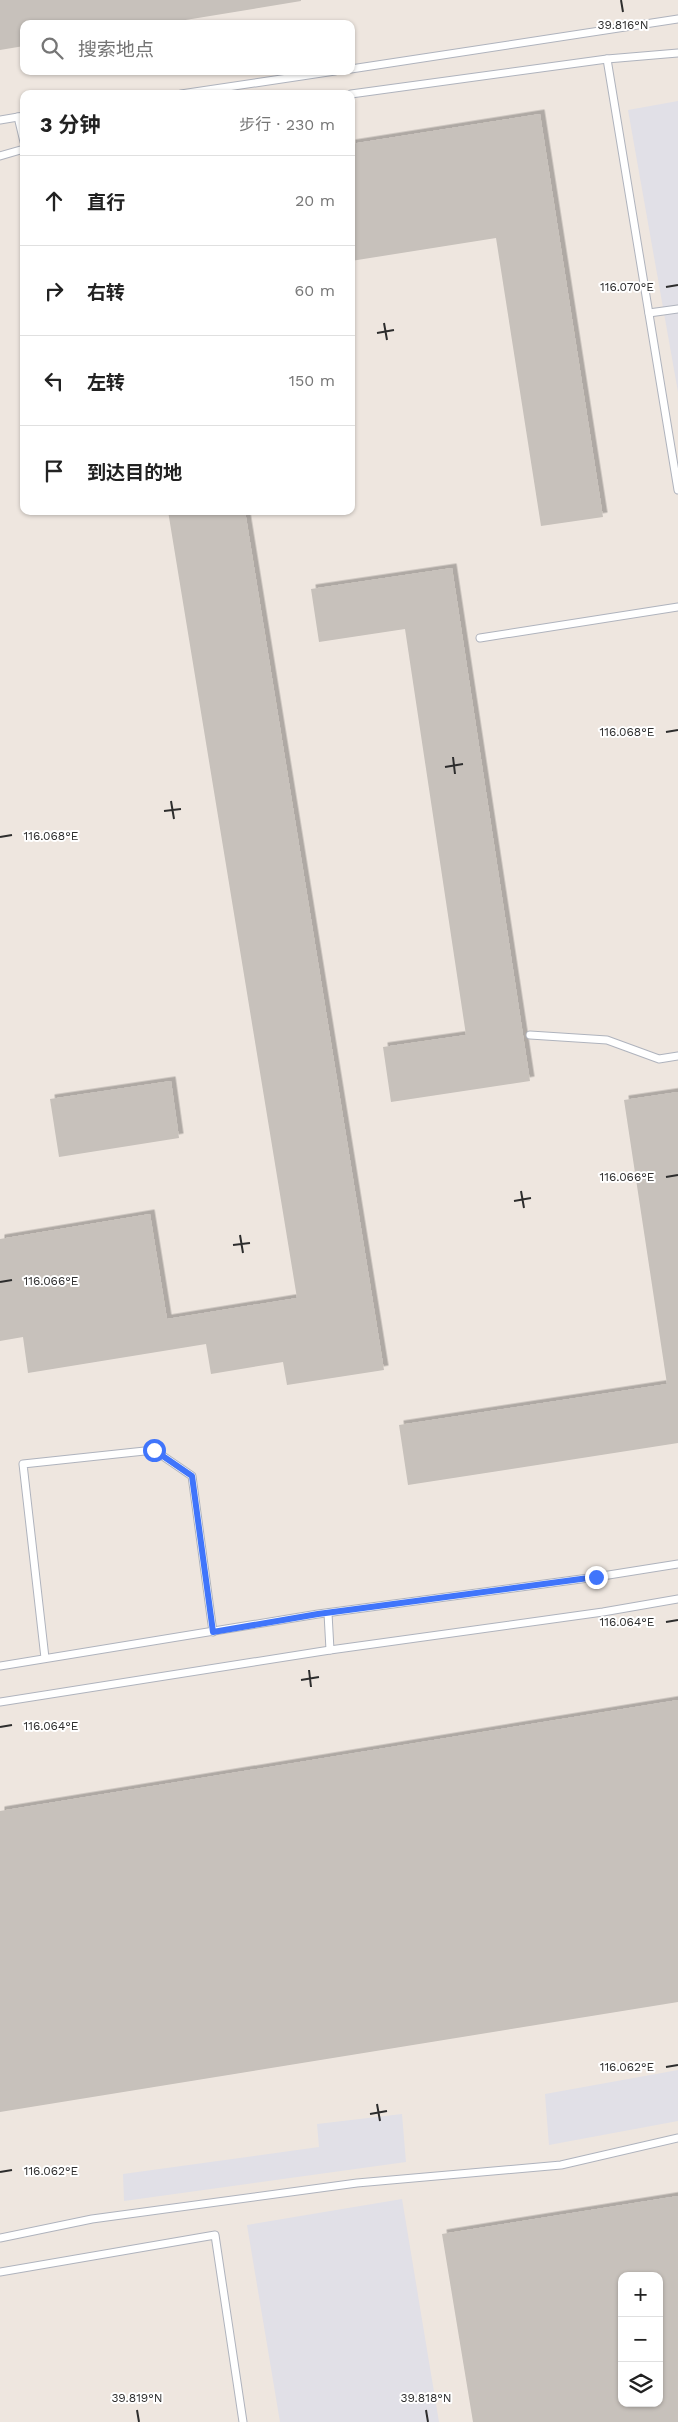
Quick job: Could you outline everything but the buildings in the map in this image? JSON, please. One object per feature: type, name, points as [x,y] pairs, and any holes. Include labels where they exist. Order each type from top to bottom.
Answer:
[{"type":"lane","points":[[355,68],[678,19]]},
{"type":"lane","points":[[355,93],[607,59],[678,53]]},
{"type":"lane","points":[[607,59],[678,490]]},
{"type":"lane","points":[[208,90],[308,75]]},
{"type":"lane","points":[[0,120],[20,117]]},
{"type":"lane","points":[[0,156],[20,150]]},
{"type":"lane","points":[[649,313],[678,309]]},
{"type":"lane","points":[[480,638],[678,607]]},
{"type":"lane","points":[[530,1035],[607,1040],[659,1059],[678,1056]]},
{"type":"lane","points":[[44,1658],[23,1464],[154,1450],[192,1476],[213,1632]]},
{"type":"lane","points":[[0,1666],[328,1613],[678,1564]]},
{"type":"lane","points":[[0,1702],[330,1650],[603,1612],[678,1599]]},
{"type":"lane","points":[[328,1613],[330,1650]]},
{"type":"lane","points":[[0,2238],[92,2219],[357,2183],[561,2165],[678,2138]]},
{"type":"lane","points":[[0,2272],[215,2234],[243,2422]]},
{"type":"shaded area","points":[[678,101],[678,392],[628,110]]},
{"type":"shaded area","points":[[678,2070],[678,2121],[549,2145],[545,2094]]},
{"type":"shaded area","points":[[402,2114],[406,2162],[124,2201],[123,2174],[319,2147],[317,2124]]},
{"type":"shaded area","points":[[402,2199],[439,2422],[280,2422],[247,2225]]},
{"type":"route","points":[[154,1450],[192,1476],[213,1632],[318,1614],[596,1577]]}]
